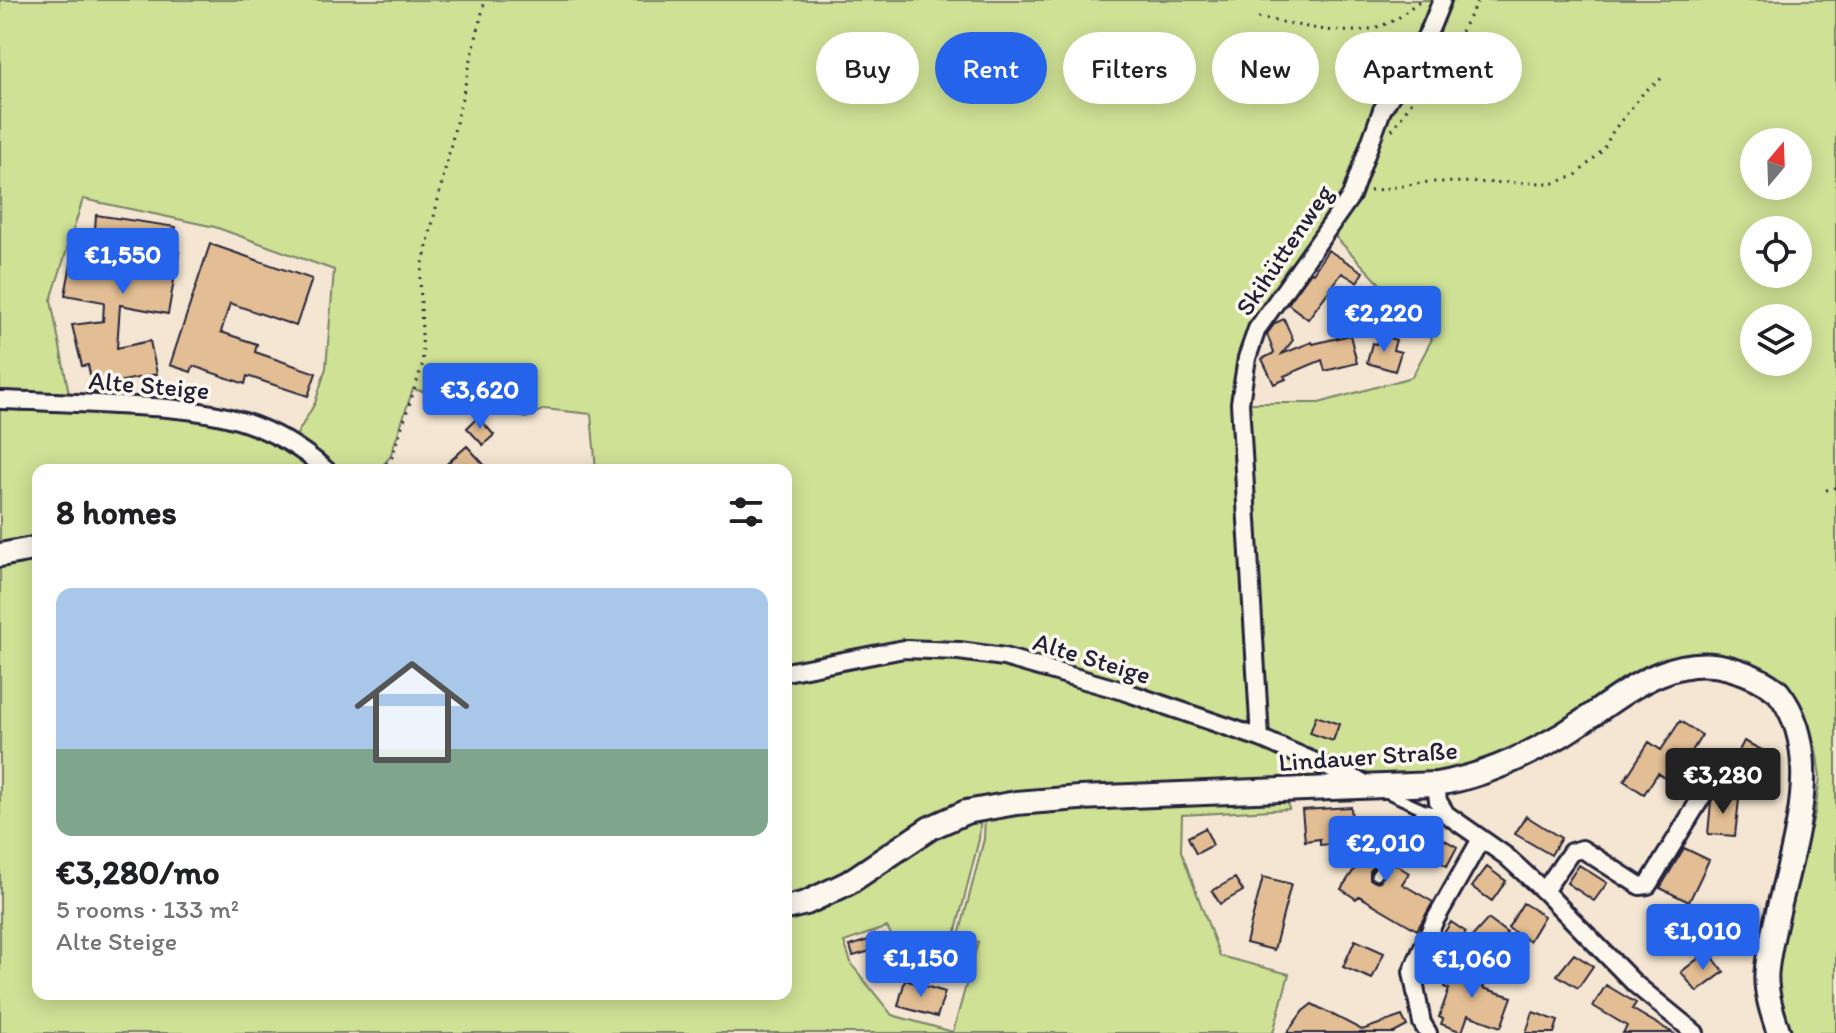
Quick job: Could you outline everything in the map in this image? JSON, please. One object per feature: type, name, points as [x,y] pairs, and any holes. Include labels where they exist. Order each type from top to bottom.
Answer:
[{"type":"main road","points":[[0,555],[32,549]]},
{"type":"main road","name":"Lindauer Straße","points":[[792,906],[848,883],[930,828],[966,812],[1016,803],[1079,798],[1436,784],[1466,779],[1517,760],[1661,672],[1689,666],[1717,665],[1745,673],[1769,685],[1788,701],[1804,723],[1811,748],[1815,777],[1810,812],[1773,935],[1766,971],[1771,1010],[1779,1033]]},
{"type":"street","name":"Skihüttenweg","points":[[1260,738],[1240,403],[1247,358],[1257,329],[1351,196],[1382,110],[1420,48],[1442,0]]},
{"type":"street","name":"Alte Steige","points":[[0,400],[161,405],[213,413],[274,433],[320,464]]},
{"type":"street","name":"Alte Steige","points":[[792,671],[904,649],[1004,657],[1123,691],[1260,738],[1371,786]]},
{"type":"street","points":[[1544,891],[1571,852],[1582,849],[1640,886],[1648,885],[1718,770]]},
{"type":"street","points":[[1436,784],[1438,801],[1446,814],[1506,856],[1635,984],[1695,1033]]},
{"type":"street","points":[[1428,1033],[1422,1023],[1412,972],[1434,922],[1481,839]]},
{"type":"lane","points":[[1371,786],[1423,809],[1446,814]]},
{"type":"lane","points":[[1376,875],[1423,809]]},
{"type":"path","points":[[386,464],[392,457],[423,363],[420,276],[485,0]]},
{"type":"path","points":[[1258,18],[1293,22],[1322,31],[1344,32],[1371,28],[1396,19],[1422,0]]},
{"type":"path","points":[[1386,139],[1462,30],[1478,0]]},
{"type":"path","points":[[1351,196],[1387,186],[1428,182],[1554,183],[1575,176],[1603,150],[1613,131],[1644,92],[1662,78]]},
{"type":"path","points":[[1826,490],[1836,488]]},
{"type":"green space","points":[[0,0],[1836,0],[1836,1033],[1784,1033],[1772,972],[1815,813],[1820,777],[1808,721],[1792,697],[1718,659],[1464,772],[1369,779],[1255,732],[960,649],[792,667],[792,464],[595,464],[591,414],[544,409],[526,418],[413,389],[390,457],[384,464],[323,464],[293,441],[315,403],[326,368],[334,270],[215,227],[83,199],[51,300],[70,399],[0,396]],"holes":[[[1331,232],[1432,339],[1412,377],[1319,403],[1244,403],[1260,329]]]},
{"type":"green space","points":[[0,402],[161,409],[272,435],[313,464],[32,464],[32,539],[0,546]]},
{"type":"green space","points":[[32,556],[32,1000],[792,1000],[792,911],[932,834],[981,815],[979,839],[955,935],[936,953],[900,952],[887,927],[844,942],[852,965],[892,1015],[953,1032],[978,942],[959,936],[984,839],[985,815],[1286,795],[1289,809],[1182,815],[1181,851],[1220,956],[1289,974],[1273,1033],[0,1033],[0,562]]},
{"type":"green space","points":[[906,653],[960,654],[1123,694],[1346,779],[1015,794],[792,898],[792,674]]},
{"type":"building","points":[[96,215],[176,227],[171,250],[179,252],[168,314],[120,305],[117,348],[150,341],[157,374],[118,382],[119,388],[94,393],[88,365],[82,366],[72,325],[103,321],[104,302],[65,295],[72,259],[98,264],[100,230],[95,230]]},
{"type":"building","points":[[210,244],[312,279],[296,326],[230,303],[221,332],[257,344],[255,352],[316,373],[308,396],[247,376],[245,384],[193,366],[191,372],[170,365]]},
{"type":"building","points":[[1328,250],[1363,272],[1357,282],[1342,273],[1308,319],[1288,304]]},
{"type":"building","points":[[1284,319],[1293,340],[1282,354],[1312,342],[1350,335],[1357,363],[1325,371],[1322,360],[1284,376],[1286,379],[1274,384],[1262,359],[1274,353],[1267,334],[1275,323]]},
{"type":"building","points":[[1379,335],[1396,340],[1393,350],[1401,352],[1395,371],[1367,363],[1372,343],[1376,344]]},
{"type":"building","points":[[478,417],[494,435],[483,445],[467,428]]},
{"type":"building","points":[[467,446],[484,464],[447,464]]},
{"type":"building","points":[[1316,716],[1339,724],[1333,741],[1310,733]]},
{"type":"building","points":[[1680,721],[1702,735],[1672,783],[1658,773],[1644,794],[1624,781],[1649,742],[1661,750]]},
{"type":"building","points":[[1744,741],[1766,752],[1752,779],[1730,768]]},
{"type":"building","points":[[1715,796],[1739,799],[1735,836],[1708,834],[1711,802]]},
{"type":"building","points":[[1351,807],[1353,842],[1320,845],[1320,839],[1305,841],[1302,810]]},
{"type":"building","points":[[1526,816],[1561,838],[1551,855],[1515,834]]},
{"type":"building","points":[[1376,827],[1393,840],[1370,871],[1370,879],[1380,881],[1393,863],[1409,873],[1402,884],[1433,902],[1417,930],[1341,889],[1362,858],[1355,853]]},
{"type":"building","points":[[1205,828],[1213,845],[1196,854],[1188,837]]},
{"type":"building","points":[[1436,835],[1457,847],[1447,866],[1426,854]]},
{"type":"building","points":[[1684,848],[1709,860],[1689,902],[1660,888]]},
{"type":"building","points":[[1579,865],[1607,883],[1594,901],[1567,883]]},
{"type":"building","points":[[1487,867],[1506,881],[1492,901],[1472,887]]},
{"type":"building","points":[[1263,877],[1291,884],[1274,950],[1246,943]]},
{"type":"building","points":[[1235,878],[1243,891],[1220,904],[1212,891]]},
{"type":"building","points":[[1523,903],[1544,916],[1529,941],[1508,928]]},
{"type":"building","points":[[1488,919],[1507,933],[1490,956],[1469,940]]},
{"type":"building","points":[[1451,922],[1466,932],[1454,951],[1439,941]]},
{"type":"building","points":[[884,935],[888,946],[853,956],[850,946]]},
{"type":"building","points":[[1355,940],[1384,953],[1372,979],[1343,967]]},
{"type":"building","points":[[1708,951],[1724,972],[1697,992],[1681,972]]},
{"type":"building","points":[[1574,954],[1593,966],[1578,988],[1557,975]]},
{"type":"building","points":[[1451,966],[1472,974],[1473,970],[1488,975],[1483,988],[1512,997],[1501,1027],[1468,1015],[1462,1032],[1441,1024],[1443,1019],[1439,1017],[1449,989],[1444,987]]},
{"type":"building","points":[[905,980],[945,992],[937,1017],[898,1006]]},
{"type":"building","points":[[1606,985],[1636,1003],[1632,1009],[1673,1033],[1623,1033],[1627,1026],[1593,1006]]},
{"type":"building","points":[[1312,1004],[1362,1030],[1402,1016],[1407,1026],[1394,1033],[1287,1033]]},
{"type":"building","points":[[1533,1012],[1558,1021],[1554,1033],[1526,1033]]}]
